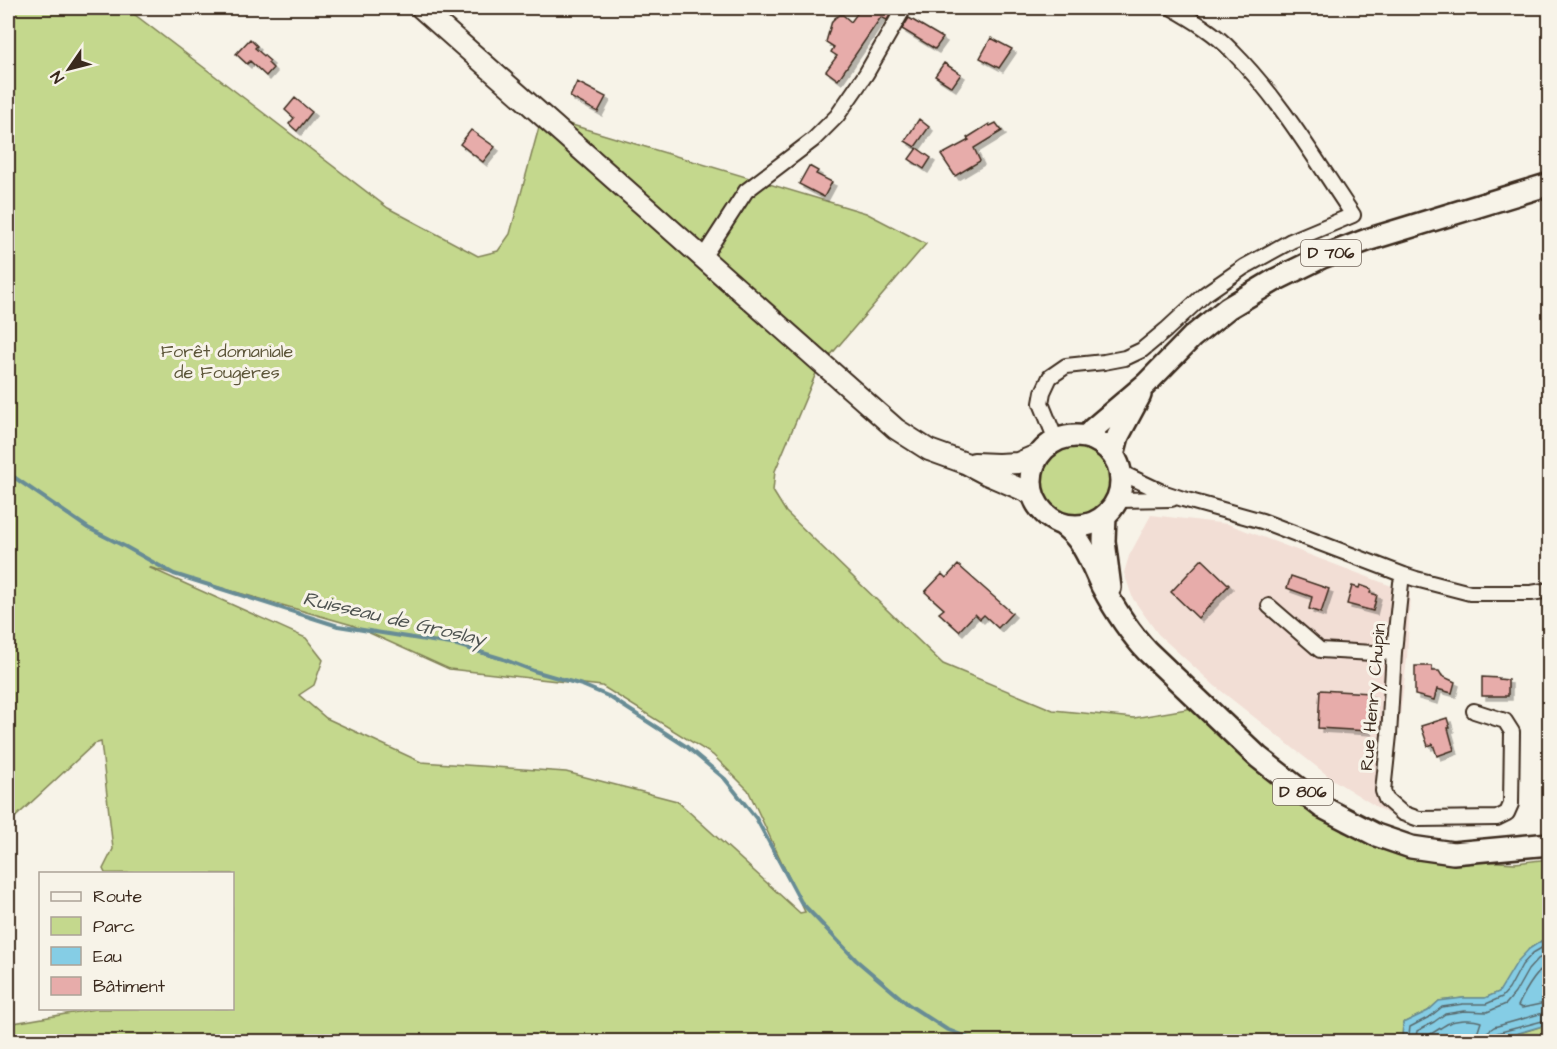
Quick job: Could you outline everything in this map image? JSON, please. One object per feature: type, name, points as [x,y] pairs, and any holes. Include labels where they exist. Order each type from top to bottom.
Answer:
[{"type":"main road","points":[[421,8],[896,429],[929,450],[965,463],[1032,494]]},
{"type":"main road","name":"D 706","points":[[1087,436],[1146,384],[1192,337],[1228,308],[1275,280],[1322,256],[1367,240],[1550,184]]},
{"type":"main road","name":"D 706","points":[[1117,464],[1119,436],[1146,384]]},
{"type":"main road","points":[[965,463],[1018,463],[1038,454],[1056,440],[1071,436],[1087,436],[1107,447],[1117,464],[1121,482],[1111,508],[1097,521],[1080,526],[1062,524],[1046,516],[1032,494],[1031,472],[1038,454]]},
{"type":"main road","name":"D 806","points":[[1111,508],[1104,541],[1111,601]]},
{"type":"main road","name":"D 806","points":[[1062,524],[1076,536],[1111,601],[1131,633],[1147,651],[1258,757],[1322,807],[1376,835],[1411,847],[1453,853],[1550,844]]},
{"type":"street","points":[[702,259],[747,191],[813,140],[837,116],[866,74],[904,8]]},
{"type":"street","points":[[1056,440],[1041,403],[1050,377],[1066,366],[1125,358],[1142,350],[1205,294],[1244,267],[1291,241],[1353,215],[1280,106],[1232,50],[1203,27],[1172,8]]},
{"type":"street","points":[[1117,464],[1131,476],[1149,486],[1183,499],[1262,521],[1416,579],[1470,593],[1532,593],[1550,590]]},
{"type":"street","points":[[1111,508],[1137,499],[1183,499]]},
{"type":"street","name":"Rue Henry Chupin","points":[[1404,575],[1401,583],[1394,652],[1383,791],[1386,799],[1402,813],[1419,819],[1497,818],[1506,813],[1511,804],[1512,732],[1504,720],[1474,711]]},
{"type":"street","points":[[1269,606],[1320,650],[1394,652]]},
{"type":"shaded area","points":[[1151,515],[1228,524],[1410,593],[1407,659],[1388,814],[1332,779],[1215,686],[1158,634],[1133,599],[1124,573],[1129,556]]},
{"type":"green space","name":"Forêt domaniale de Fougères","points":[[8,8],[126,8],[388,208],[478,256],[498,251],[510,234],[542,116],[866,213],[926,244],[817,371],[775,471],[773,491],[786,512],[943,664],[1053,710],[1134,718],[1210,705],[1343,832],[1418,857],[1515,863],[1549,859],[1549,936],[1529,949],[1499,992],[1485,998],[1439,1001],[1428,1011],[1403,1023],[1402,1041],[8,1041],[8,1024],[89,1010],[234,1010],[234,872],[104,872],[103,869],[113,849],[101,742],[94,744],[8,824]],"holes":[[[148,567],[352,625],[449,669],[602,686],[713,755],[748,790],[805,912],[800,913],[677,801],[566,772],[421,762],[326,718],[299,695],[314,685],[323,660],[306,638]]]},
{"type":"green space","points":[[1083,445],[1102,455],[1110,467],[1112,481],[1110,495],[1102,507],[1090,515],[1069,517],[1050,507],[1042,495],[1040,474],[1050,455],[1062,447]]},
{"type":"green space","points":[[1549,1024],[1549,1041],[1491,1042]]},
{"type":"water","points":[[1549,936],[1549,1024],[1491,1041],[1402,1041],[1403,1023],[1428,1011],[1439,1001],[1485,998],[1499,992],[1517,962],[1529,949]]},
{"type":"building","points":[[861,8],[893,9],[887,20],[881,17],[838,80],[826,71],[837,56],[831,52],[834,47],[826,42],[832,21],[843,15],[851,22]]},
{"type":"building","points":[[909,18],[943,38],[935,49],[902,29]]},
{"type":"building","points":[[991,38],[1012,49],[999,68],[980,58]]},
{"type":"building","points":[[250,39],[257,46],[255,48],[270,61],[268,63],[273,68],[266,76],[250,61],[247,64],[236,54]]},
{"type":"building","points":[[944,63],[961,74],[952,87],[935,76]]},
{"type":"building","points":[[577,82],[606,97],[598,112],[570,97]]},
{"type":"building","points":[[295,98],[312,112],[297,131],[289,124],[294,118],[285,110]]},
{"type":"building","points":[[919,119],[929,127],[915,147],[905,141]]},
{"type":"building","points":[[996,123],[1002,131],[974,148],[980,161],[955,176],[941,155],[969,140],[967,138],[989,124],[990,126]]},
{"type":"building","points":[[471,130],[495,147],[483,162],[460,144]]},
{"type":"building","points":[[917,148],[931,158],[924,169],[909,159]]},
{"type":"building","points":[[809,166],[818,171],[816,174],[832,182],[824,197],[799,184]]},
{"type":"building","points":[[1202,559],[1229,585],[1198,618],[1171,592]]},
{"type":"building","points":[[958,565],[1012,613],[998,628],[984,615],[980,619],[975,614],[959,631],[939,613],[944,609],[925,592],[942,574],[946,578]]},
{"type":"building","points":[[1291,576],[1329,589],[1321,613],[1309,609],[1312,597],[1287,588]]},
{"type":"building","points":[[1360,585],[1371,589],[1370,593],[1377,595],[1373,611],[1347,604],[1352,586],[1359,588]]},
{"type":"building","points":[[1415,666],[1432,666],[1432,671],[1439,671],[1442,676],[1455,682],[1452,693],[1437,689],[1434,700],[1415,695]]},
{"type":"building","points":[[1482,677],[1508,680],[1508,696],[1482,696]]},
{"type":"building","points":[[1320,690],[1370,693],[1368,731],[1318,728]]},
{"type":"building","points":[[1447,718],[1454,750],[1437,756],[1433,744],[1428,746],[1421,726]]},
{"type":"waterway","name":"Ruisseau de Groslay","points":[[8,473],[88,528],[174,574],[338,626],[457,645],[582,685],[608,696],[687,747],[725,779],[756,818],[801,902],[856,960],[909,1005],[946,1029],[979,1042]]}]
